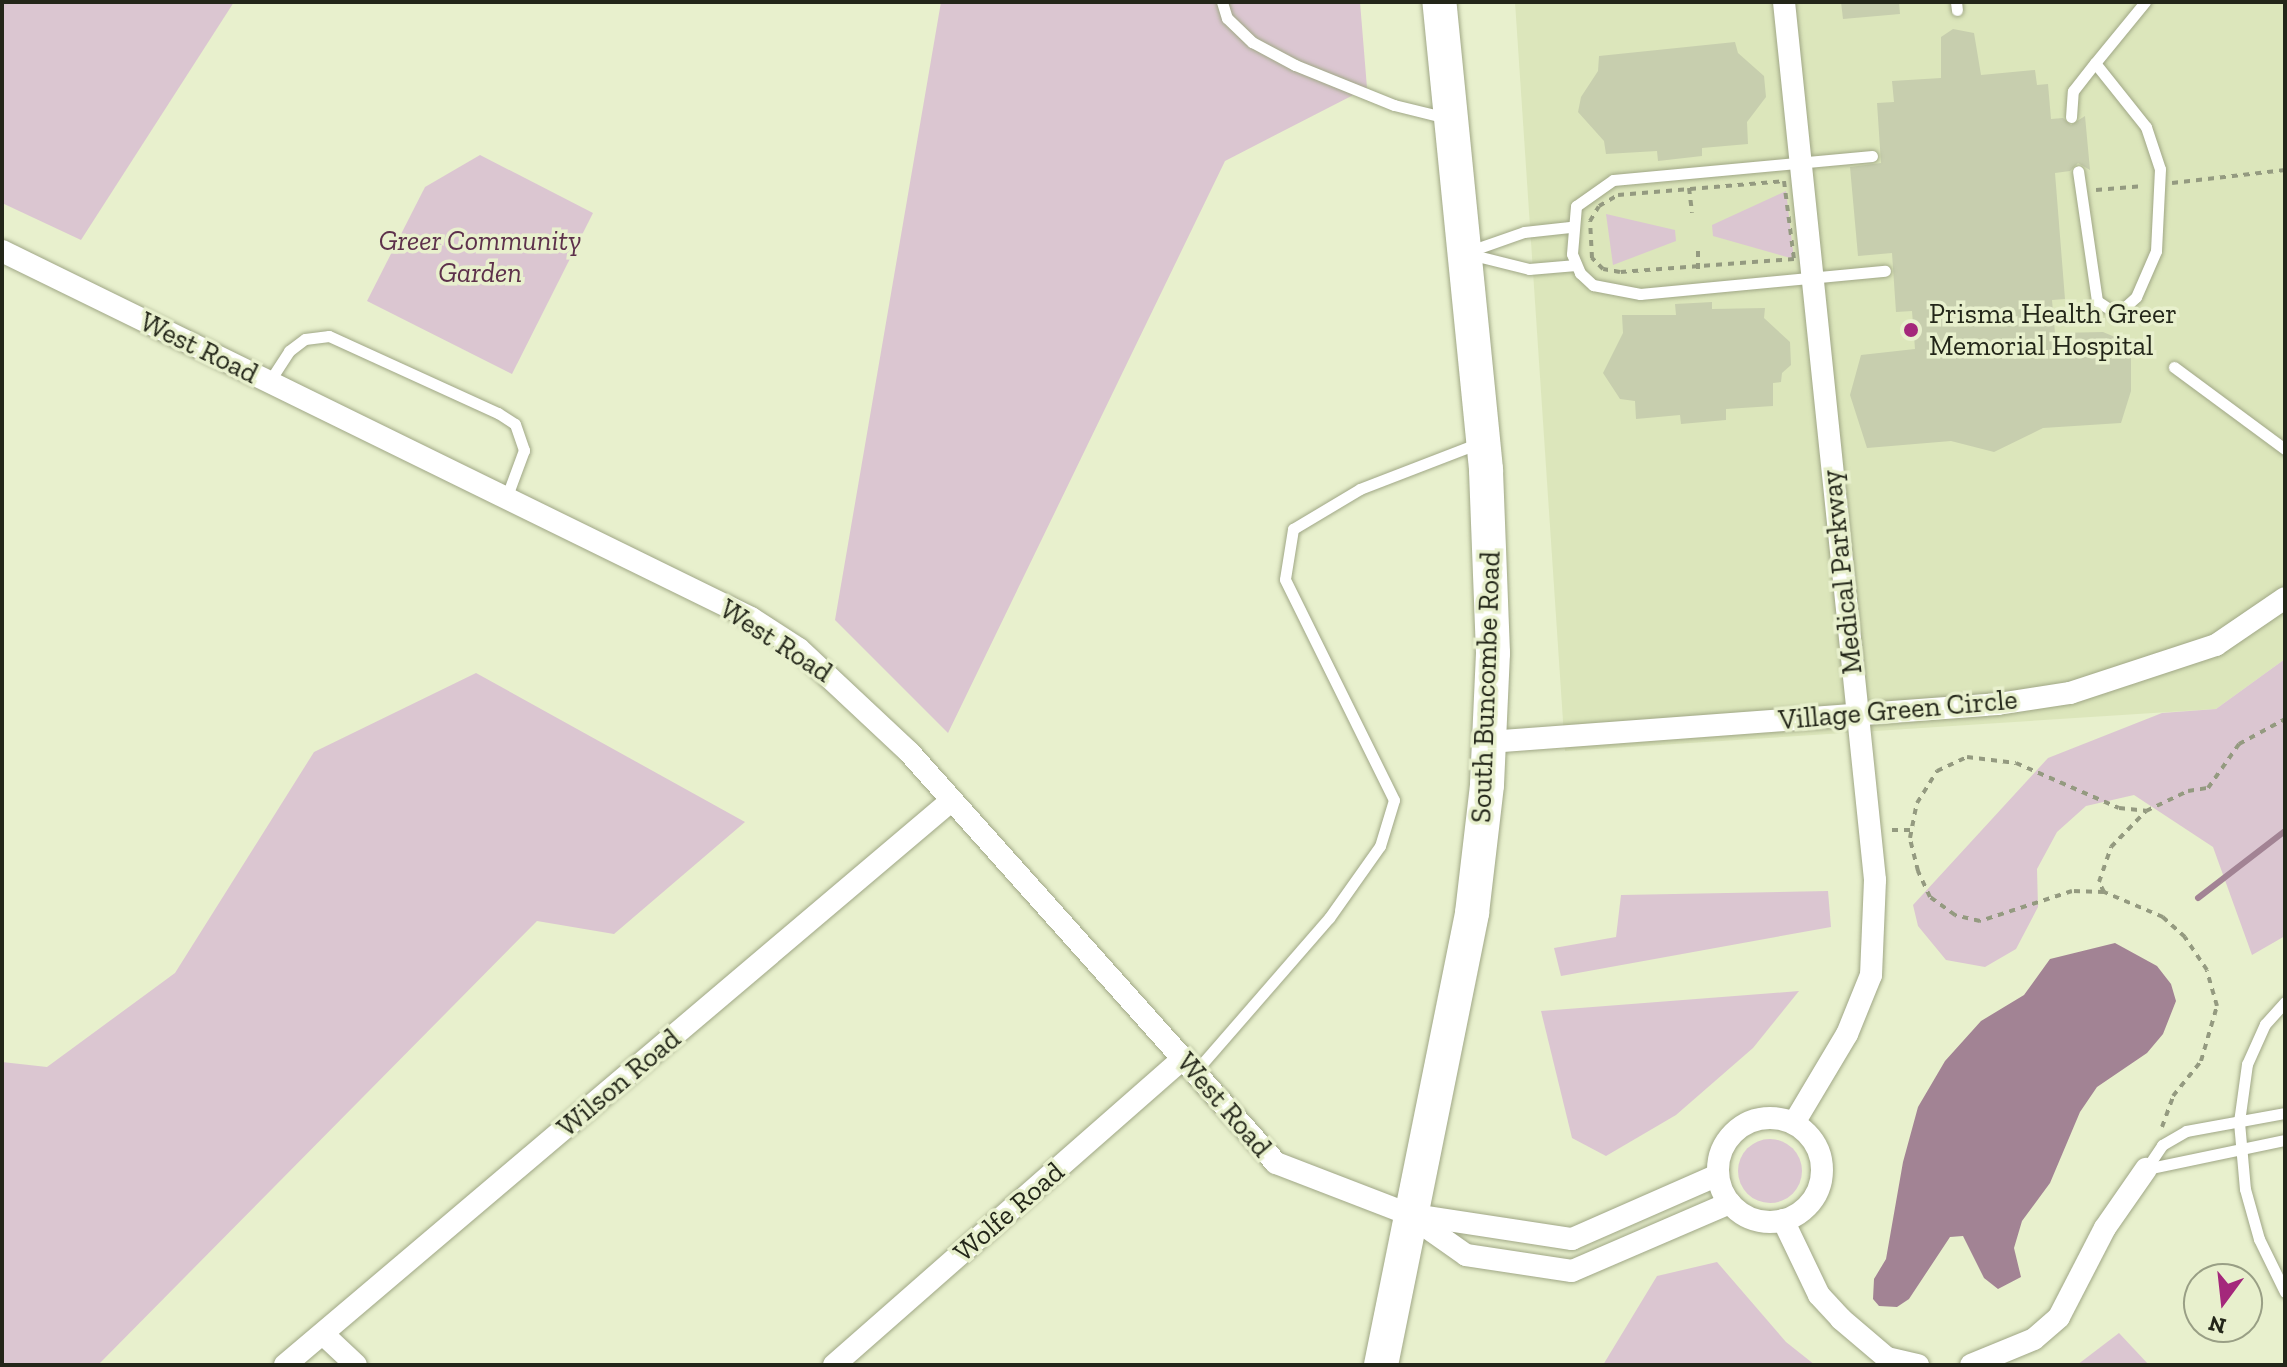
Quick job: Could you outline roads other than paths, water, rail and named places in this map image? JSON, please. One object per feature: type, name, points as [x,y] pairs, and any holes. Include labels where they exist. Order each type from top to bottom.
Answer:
[{"type":"main road","name":"South Buncombe Road","points":[[1381,1365],[1408,1214],[1472,913],[1489,742],[1492,562],[1484,441],[1439,2]]},
{"type":"street","name":"Medical Parkway","points":[[1784,2],[1875,880],[1871,975],[1847,1034],[1794,1123]]},
{"type":"street","name":"West Road","points":[[2,251],[507,496],[751,618],[799,649],[847,688],[952,800],[1276,1163],[1408,1214]]},
{"type":"street","name":"Village Green Circle","points":[[1489,742],[1998,704],[2070,693],[2144,673],[2216,645],[2285,598]]},
{"type":"street","name":"Wilson Road","points":[[285,1365],[952,800]]},
{"type":"street","name":"Wolfe Road","points":[[834,1365],[1190,1065]]},
{"type":"street","points":[[1763,1118],[1794,1123],[1818,1149],[1820,1185],[1799,1213],[1783,1220],[1754,1219],[1730,1203],[1718,1175],[1724,1144],[1734,1131],[1763,1118]]},
{"type":"street","points":[[1971,1365],[1996,1359],[2034,1339],[2059,1317],[2105,1228],[2146,1169]]},
{"type":"street","points":[[1408,1214],[1572,1239],[1718,1175]]},
{"type":"street","points":[[1408,1214],[1466,1255],[1572,1271],[1730,1203]]},
{"type":"street","points":[[1783,1220],[1819,1295],[1841,1319],[1887,1358],[1918,1365]]},
{"type":"street","points":[[323,1334],[356,1365]]},
{"type":"lane","points":[[1222,2],[1227,18],[1252,42],[1295,65],[1394,105],[1451,120]]},
{"type":"lane","points":[[2071,117],[2073,91],[2145,2]]},
{"type":"lane","points":[[2078,171],[2097,301],[2117,314],[2136,297],[2156,251],[2160,169],[2146,127],[2095,63]]},
{"type":"lane","points":[[1872,156],[1800,166],[1613,180],[1576,206],[1570,227],[1576,265],[1593,285],[1640,294],[1885,271]]},
{"type":"lane","points":[[1465,253],[1524,232],[1570,227]]},
{"type":"lane","points":[[1465,253],[1529,269],[1576,265]]},
{"type":"lane","points":[[269,382],[289,351],[305,339],[329,336],[498,413],[515,424],[524,450],[507,496]]},
{"type":"lane","points":[[2174,367],[2285,449]]},
{"type":"lane","points":[[1190,1065],[1329,918],[1380,846],[1394,800],[1285,579],[1293,529],[1360,489],[1484,441]]},
{"type":"lane","points":[[2285,1002],[2265,1024],[2247,1064],[2239,1122],[2259,1239],[2285,1292]]},
{"type":"lane","points":[[2146,1169],[2162,1145],[2186,1131],[2285,1113]]},
{"type":"lane","points":[[2146,1169],[2285,1140]]},
{"type":"waterway","points":[[2198,898],[2285,831]]},
{"type":"place","name":"Prisma Health Greer Memorial Hospital","points":[[1911,330]]},
{"type":"park label","name":"Greer Community Garden","points":[[480,257]]}]
